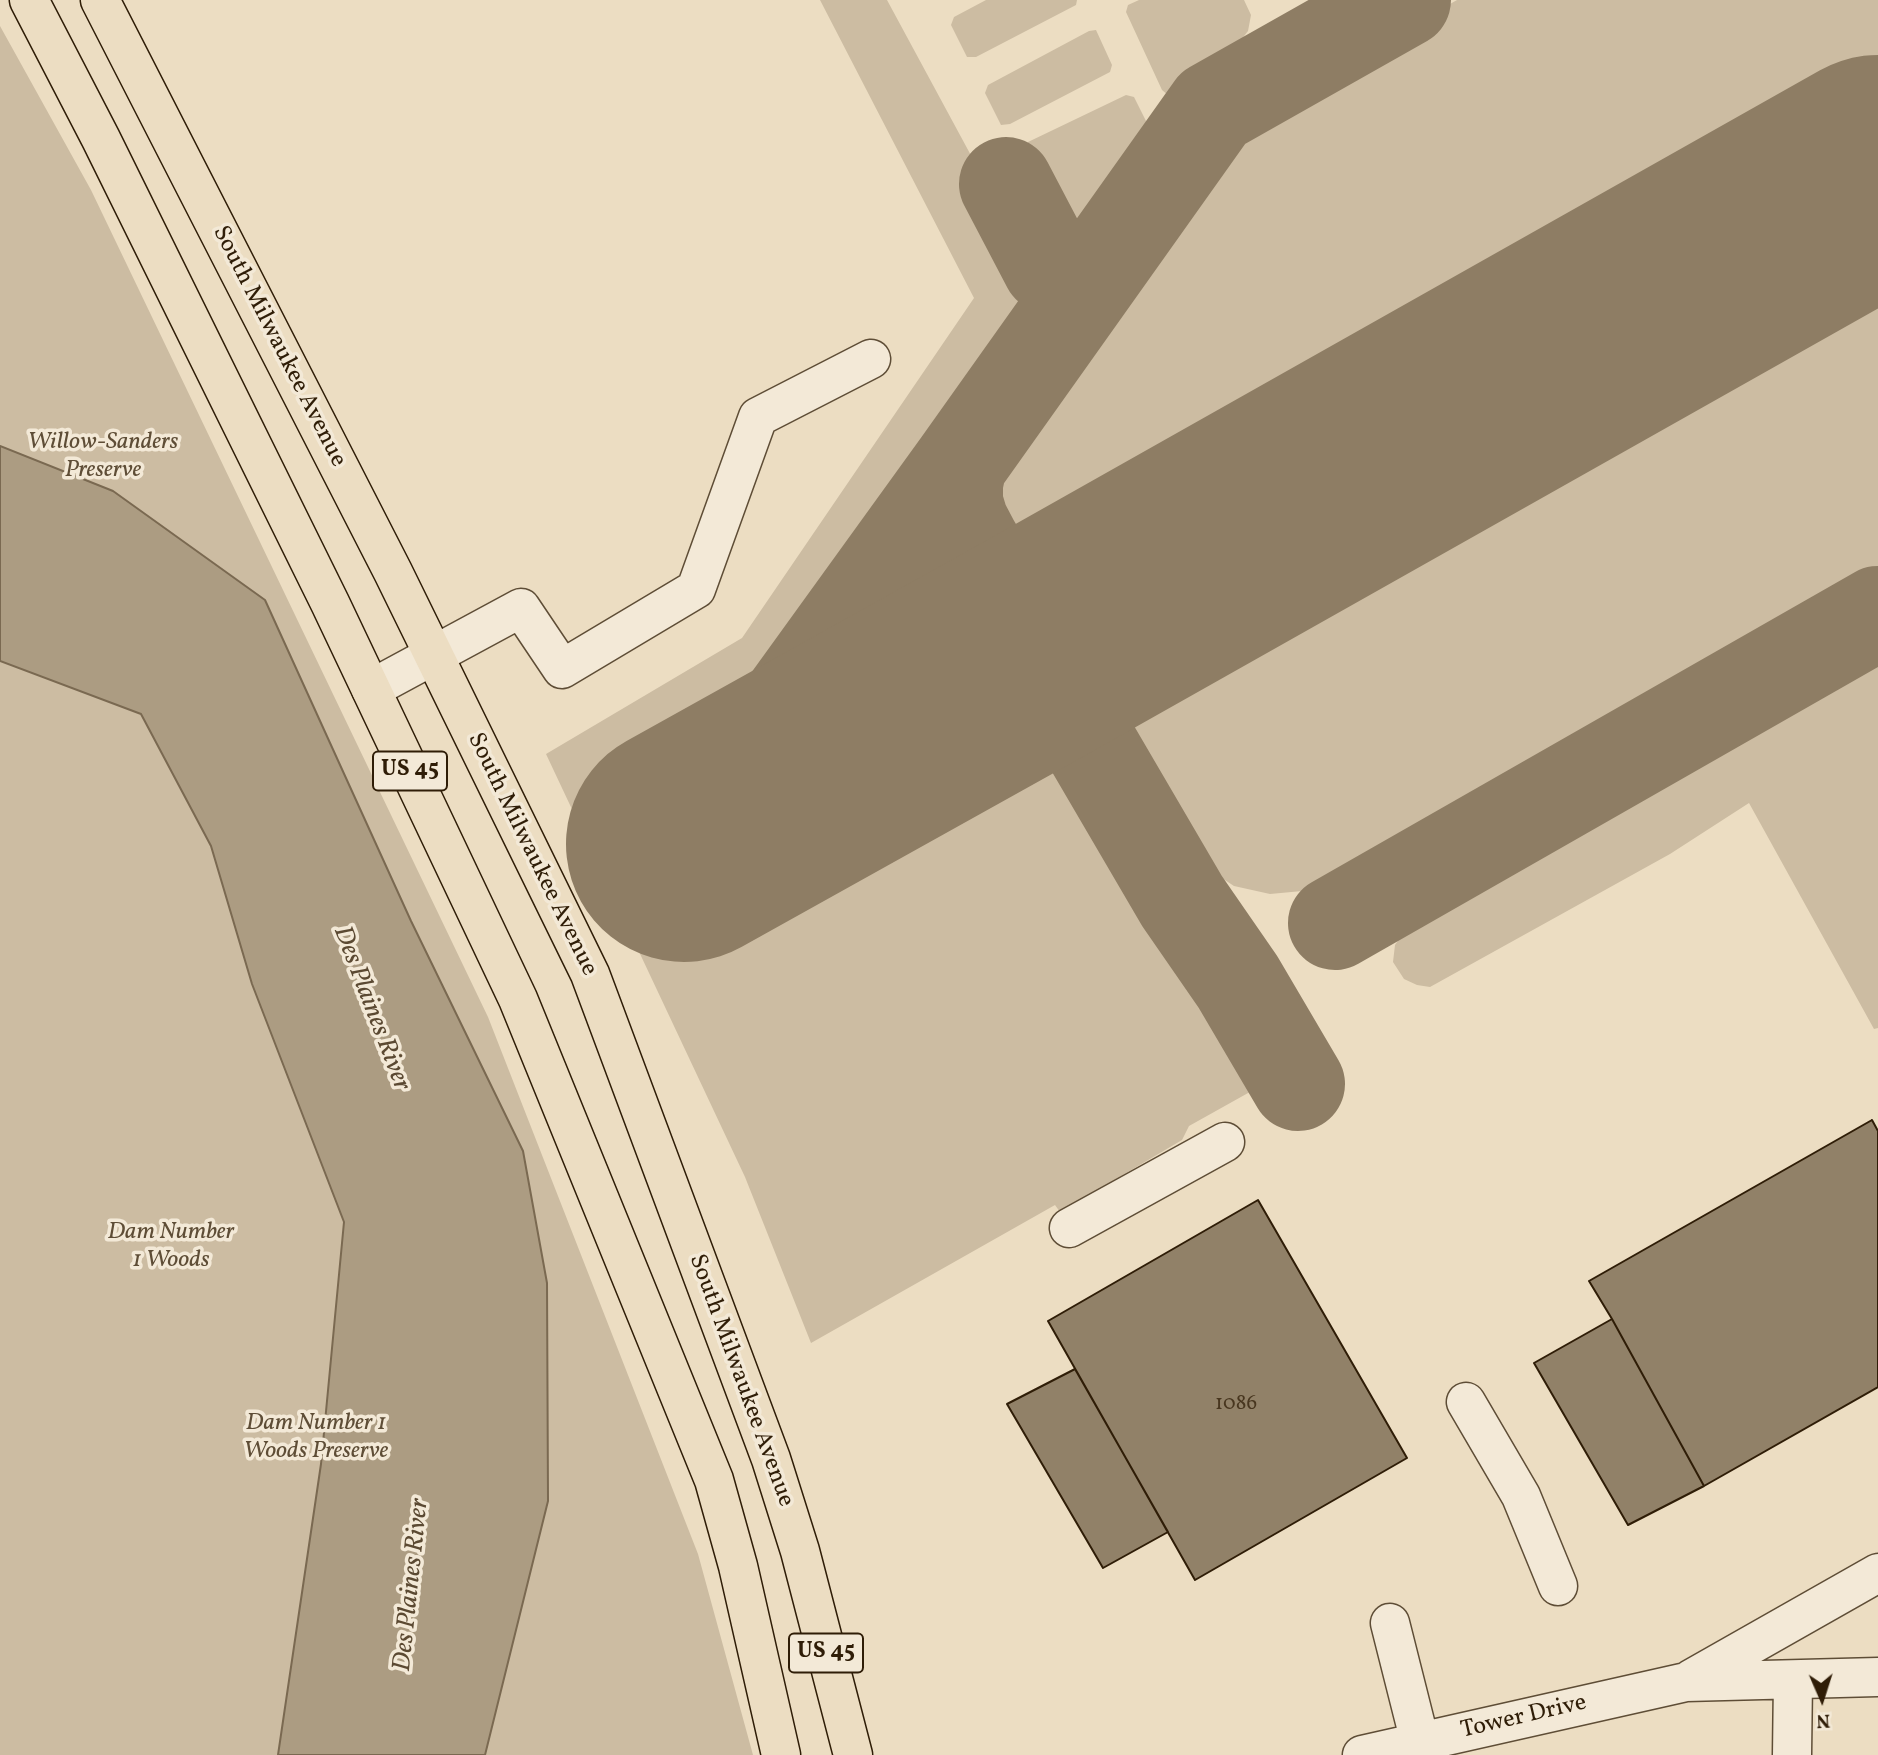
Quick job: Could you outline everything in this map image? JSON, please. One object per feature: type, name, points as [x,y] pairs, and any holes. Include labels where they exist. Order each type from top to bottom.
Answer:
[{"type":"main road","name":"US 45","points":[[29,0],[107,151],[371,689],[519,999],[713,1480],[738,1566],[781,1755]]},
{"type":"main road","name":"South Milwaukee Avenue","points":[[100,0],[434,656],[590,974],[771,1460],[800,1551],[852,1755]]},
{"type":"street","points":[[371,689],[522,608],[562,669],[696,589],[758,417],[871,359]]},
{"type":"street","points":[[1069,1228],[1224,1142]]},
{"type":"street","points":[[1466,1402],[1521,1496],[1558,1586]]},
{"type":"street","name":"Tower Drive","points":[[1686,1682],[1878,1573]]},
{"type":"street","points":[[1391,1623],[1420,1742]]},
{"type":"street","name":"Tower Drive","points":[[1362,1755],[1686,1682],[1878,1677]]},
{"type":"street","points":[[1792,1755],[1793,1679]]},
{"type":"green space","points":[[820,0],[887,0],[1014,235],[1033,293],[1028,326],[1012,360],[755,719],[735,743],[713,756],[696,764],[666,764],[643,774],[625,793],[617,814],[619,837],[630,857],[652,876],[675,887],[693,886],[953,742],[977,737],[1006,739],[1029,745],[1057,762],[1090,793],[1257,1088],[1189,1126],[1182,1140],[1060,1212],[1055,1205],[811,1343],[745,1177],[546,754],[742,638],[974,298]]},
{"type":"green space","points":[[986,0],[1077,0],[1076,5],[976,57],[967,57],[951,25],[954,17]]},
{"type":"green space","points":[[1139,0],[1244,0],[1251,15],[1248,31],[1193,102],[1175,101],[1162,90],[1126,12],[1128,5]]},
{"type":"green space","points":[[1457,0],[1878,0],[1878,130],[1087,576],[1040,575],[1020,563],[986,504],[985,484],[989,461],[1220,141],[1245,121]]},
{"type":"green space","name":"Dam Number 1 Woods Preserve","points":[[0,26],[91,190],[488,1017],[698,1554],[753,1755],[0,1755]]},
{"type":"green space","points":[[1096,30],[1112,65],[1110,72],[1010,124],[1001,125],[985,93],[988,85],[1089,31]]},
{"type":"green space","points":[[1126,95],[1134,97],[1158,145],[1158,155],[1115,218],[1105,228],[1087,236],[1075,236],[1056,228],[1021,156],[1028,142]]},
{"type":"green space","points":[[1878,218],[1878,568],[1313,890],[1270,894],[1234,886],[1199,863],[1181,846],[1130,750],[1122,707],[1126,684],[1138,649],[1160,623]]},
{"type":"green space","points":[[933,561],[954,565],[967,582],[973,602],[968,626],[953,652],[803,737],[796,735],[795,730],[910,572]]},
{"type":"green space","points":[[1878,660],[1878,1028],[1874,1029],[1749,803],[1670,854],[1430,987],[1404,979],[1393,962],[1395,945],[1406,929]]},
{"type":"water","name":"Des Plaines River","points":[[0,446],[113,491],[265,600],[411,921],[523,1151],[547,1283],[548,1501],[485,1755],[278,1755],[321,1464],[344,1222],[252,984],[211,846],[141,714],[0,661]]},
{"type":"building","points":[[1872,1120],[1878,1131],[1878,1387],[1704,1486],[1589,1281]]},
{"type":"building","points":[[1258,1200],[1407,1458],[1195,1580],[1048,1321]]},
{"type":"building","points":[[1612,1319],[1704,1486],[1628,1525],[1534,1363]]},
{"type":"building","points":[[1075,1369],[1168,1532],[1103,1568],[1007,1404]]},
{"type":"taxiway","points":[[739,812],[736,774],[1213,108],[1404,0]]},
{"type":"taxiway","points":[[1006,184],[1049,266]]},
{"type":"taxiway","points":[[960,464],[956,503],[972,542],[1182,901],[1238,982],[1298,1084]]},
{"type":"taxiway","points":[[994,578],[1021,598],[1063,612],[1118,601],[1085,651],[1082,695],[1087,740]]},
{"type":"taxiway","points":[[1335,923],[1878,613]]},
{"type":"runway","points":[[684,844],[1878,173]]},
{"type":"park label","name":"Willow-Sanders Preserve","points":[[103,458]]},
{"type":"park label","name":"Dam Number 1 Woods","points":[[171,1248]]}]
